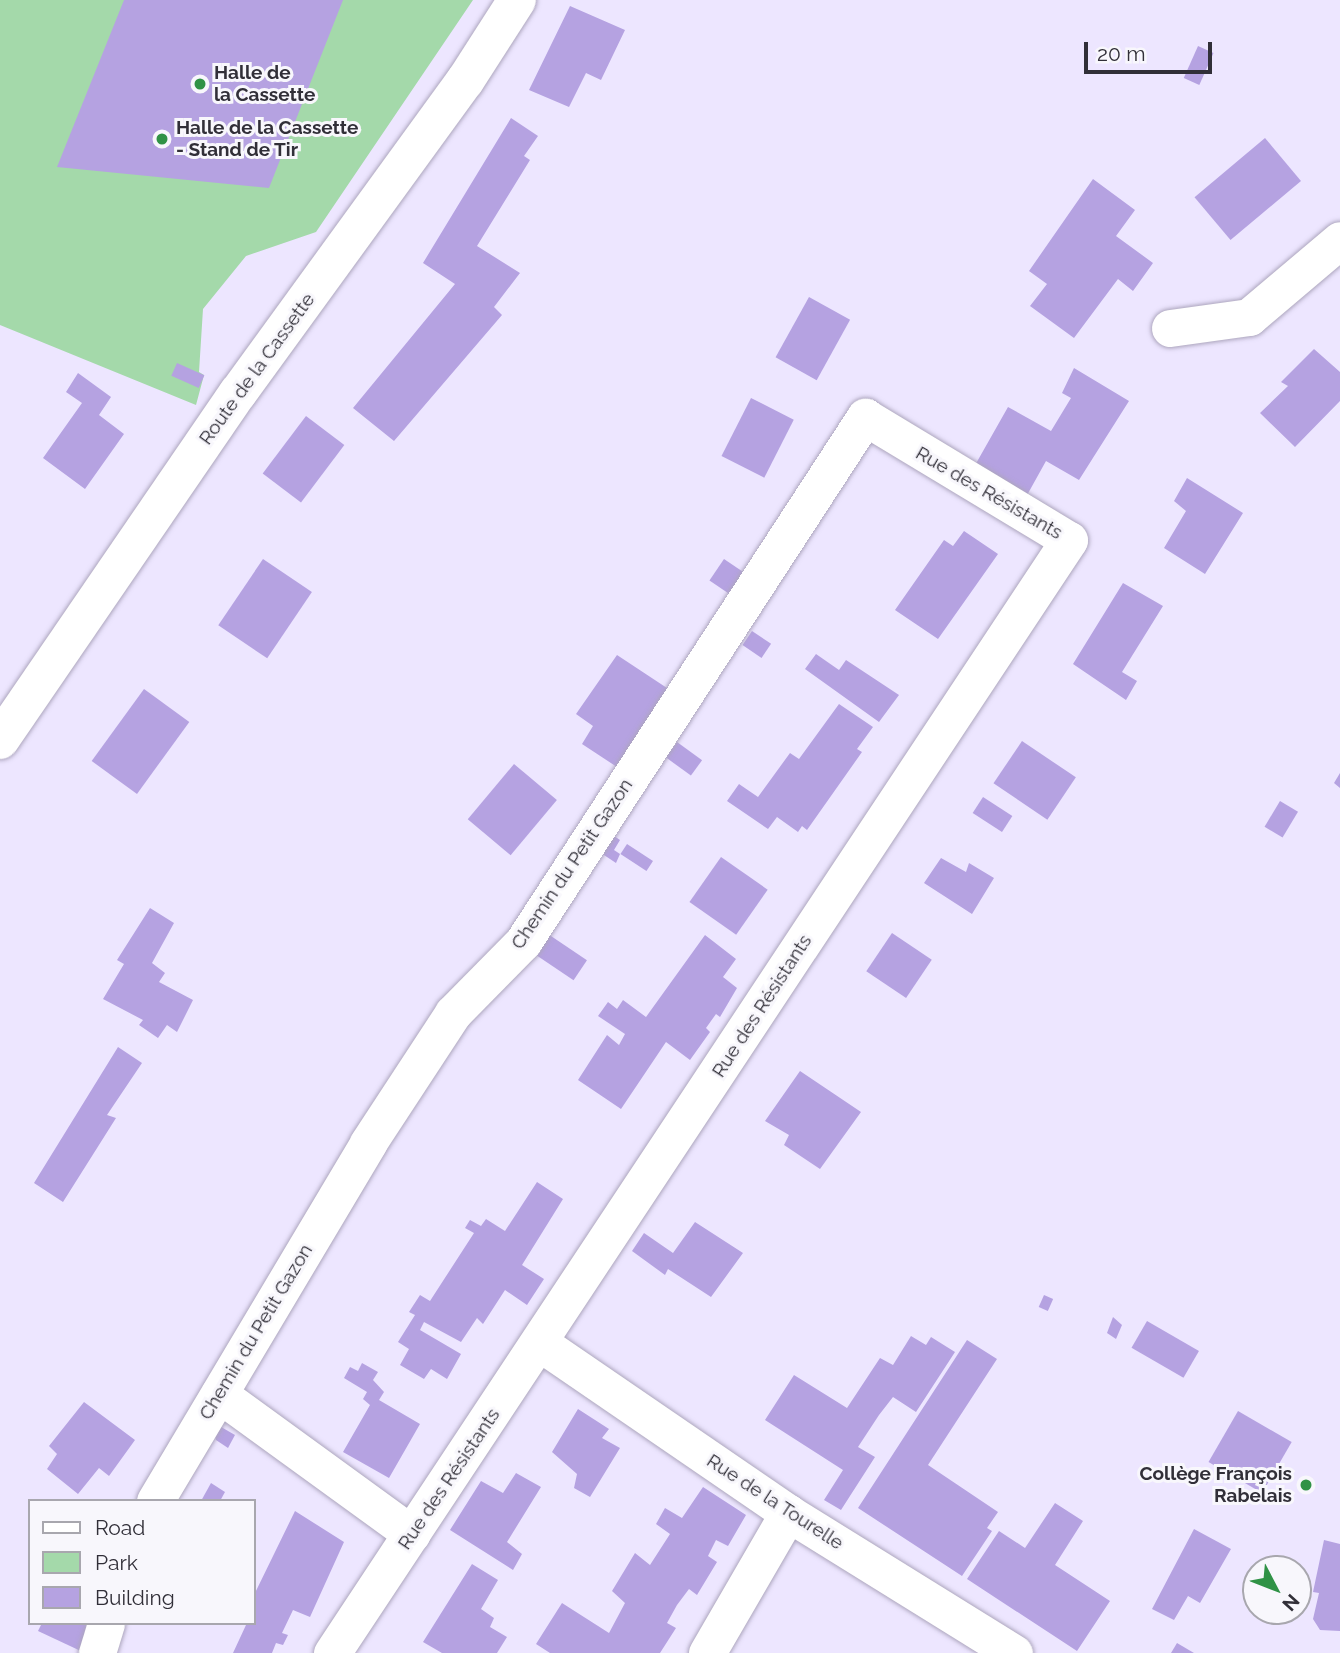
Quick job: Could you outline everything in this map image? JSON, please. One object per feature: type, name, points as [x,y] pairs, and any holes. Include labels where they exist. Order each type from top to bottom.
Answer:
[{"type":"street","name":"Route de la Cassette","points":[[0,740],[238,393],[465,81],[517,0]]},
{"type":"street","points":[[1170,328],[1249,317],[1340,240]]},
{"type":"street","name":"Chemin du Petit Gazon","points":[[156,1499],[368,1143],[453,1013],[523,942],[865,417],[880,429]]},
{"type":"street","name":"Rue des Résistants","points":[[332,1653],[540,1343],[1069,540],[880,429]]},
{"type":"street","name":"Rue de la Tourelle","points":[[540,1343],[788,1513],[1014,1653]]},
{"type":"street","points":[[219,1394],[412,1534]]},
{"type":"street","points":[[706,1653],[788,1513]]},
{"type":"street","points":[[97,1653],[105,1625]]},
{"type":"green space","points":[[0,0],[473,0],[316,232],[246,256],[203,309],[199,372],[204,375],[196,405],[0,325]]},
{"type":"building","name":"Halle de la Cassette","points":[[124,0],[343,0],[269,188],[57,167]]},
{"type":"building","points":[[570,6],[625,30],[601,80],[586,73],[569,107],[529,90]]},
{"type":"building","points":[[1198,46],[1214,53],[1199,85],[1184,78]]},
{"type":"building","points":[[511,118],[538,136],[524,156],[530,160],[477,246],[520,273],[494,307],[502,315],[394,441],[353,408],[455,284],[423,263]]},
{"type":"building","points":[[1265,138],[1301,181],[1231,240],[1195,197]]},
{"type":"building","points":[[1093,179],[1135,210],[1116,236],[1153,263],[1133,291],[1118,279],[1074,338],[1030,306],[1047,284],[1029,271]]},
{"type":"building","points":[[809,297],[850,320],[817,380],[776,357]]},
{"type":"building","points":[[1314,349],[1340,372],[1340,401],[1295,447],[1260,413],[1288,386],[1281,382]]},
{"type":"building","points":[[177,363],[204,375],[199,388],[171,376]]},
{"type":"building","points":[[1074,368],[1129,401],[1079,480],[1046,461],[1026,497],[974,467],[1008,407],[1051,431],[1071,398],[1062,393]]},
{"type":"building","points":[[78,373],[111,397],[99,415],[124,434],[85,489],[43,458],[82,403],[66,392]]},
{"type":"building","points":[[751,398],[794,420],[764,478],[721,456]]},
{"type":"building","points":[[306,416],[344,445],[301,502],[263,474]]},
{"type":"building","points":[[1187,478],[1243,513],[1205,574],[1164,548],[1186,511],[1174,501]]},
{"type":"building","points":[[964,531],[998,554],[938,639],[895,610],[944,540],[953,546]]},
{"type":"building","points":[[263,559],[312,592],[267,658],[218,625]]},
{"type":"building","points":[[724,559],[748,575],[734,597],[709,581]]},
{"type":"building","points":[[1123,583],[1163,606],[1122,672],[1137,681],[1126,700],[1073,664]]},
{"type":"building","points":[[752,631],[771,644],[762,658],[742,645]]},
{"type":"building","points":[[816,654],[839,670],[846,660],[899,695],[879,722],[805,669]]},
{"type":"building","points":[[617,655],[670,690],[617,767],[582,744],[593,726],[576,714]]},
{"type":"building","points":[[144,689],[189,722],[137,794],[92,761]]},
{"type":"building","points":[[839,704],[873,727],[857,749],[862,752],[807,830],[802,826],[798,832],[777,817],[768,829],[727,801],[739,784],[758,797],[790,753],[799,759]]},
{"type":"building","points":[[1022,741],[1076,777],[1047,820],[993,783]]},
{"type":"building","points":[[677,742],[702,760],[691,776],[666,757]]},
{"type":"building","points":[[514,764],[557,800],[511,855],[468,819]]},
{"type":"building","points":[[1340,773],[1340,788],[1334,783]]},
{"type":"building","points":[[983,797],[1012,816],[1002,832],[973,813]]},
{"type":"building","points":[[1280,801],[1298,812],[1283,838],[1265,827]]},
{"type":"building","points":[[614,836],[620,840],[614,850],[620,854],[616,863],[601,853]]},
{"type":"building","points":[[627,844],[653,861],[646,871],[620,854]]},
{"type":"building","points":[[721,857],[768,890],[736,935],[689,902]]},
{"type":"building","points":[[941,858],[966,872],[969,863],[994,878],[972,914],[924,883]]},
{"type":"building","points":[[150,908],[174,923],[152,963],[165,973],[159,982],[193,1000],[177,1032],[167,1025],[158,1038],[139,1025],[143,1020],[103,999],[124,964],[117,960]]},
{"type":"building","points":[[892,933],[932,960],[906,998],[866,971]]},
{"type":"building","points":[[548,934],[587,960],[574,980],[535,954]]},
{"type":"building","points":[[705,935],[736,959],[723,977],[737,988],[720,1017],[716,1014],[706,1028],[710,1032],[690,1060],[666,1042],[621,1109],[578,1080],[607,1035],[619,1045],[625,1034],[598,1016],[608,1002],[617,1009],[623,1000],[646,1017]]},
{"type":"building","points":[[118,1047],[142,1063],[107,1115],[116,1118],[63,1202],[34,1183]]},
{"type":"building","points":[[800,1071],[861,1112],[820,1169],[784,1145],[789,1135],[765,1121]]},
{"type":"building","points":[[537,1182],[563,1199],[522,1265],[544,1279],[527,1305],[505,1290],[483,1324],[477,1318],[461,1342],[424,1322],[420,1330],[461,1354],[447,1379],[431,1369],[424,1379],[400,1365],[409,1349],[398,1342],[415,1315],[409,1312],[420,1295],[430,1301],[474,1233],[465,1228],[470,1220],[481,1226],[486,1219],[505,1231]]},
{"type":"building","points":[[695,1222],[743,1253],[711,1297],[668,1269],[665,1275],[632,1251],[644,1233],[673,1253]]},
{"type":"building","points":[[1044,1295],[1053,1299],[1048,1311],[1039,1307]]},
{"type":"building","points":[[1113,1317],[1122,1325],[1116,1339],[1107,1333]]},
{"type":"building","points":[[1147,1321],[1199,1351],[1183,1378],[1132,1348]]},
{"type":"building","points":[[911,1336],[926,1345],[931,1337],[955,1352],[916,1412],[893,1397],[879,1415],[858,1447],[875,1457],[841,1510],[824,1500],[843,1470],[765,1420],[794,1375],[847,1408],[880,1358],[893,1365]]},
{"type":"building","points":[[967,1340],[997,1359],[928,1465],[998,1512],[987,1528],[992,1531],[962,1576],[858,1508]]},
{"type":"building","points":[[362,1363],[378,1372],[373,1380],[384,1392],[379,1400],[420,1424],[389,1478],[343,1452],[370,1405],[363,1399],[367,1392],[344,1378],[350,1367],[358,1371]]},
{"type":"building","points":[[84,1402],[135,1440],[109,1476],[99,1468],[78,1494],[47,1469],[57,1454],[49,1446]]},
{"type":"building","points":[[578,1409],[609,1429],[602,1438],[620,1448],[590,1497],[574,1488],[577,1474],[552,1452]]},
{"type":"building","points":[[1238,1411],[1292,1442],[1262,1493],[1208,1462]]},
{"type":"building","points":[[216,1424],[235,1435],[228,1448],[216,1440],[213,1430]]},
{"type":"building","points":[[516,1473],[541,1487],[507,1542],[522,1554],[513,1570],[450,1530],[481,1481],[503,1493]]},
{"type":"building","points":[[211,1483],[225,1492],[221,1499],[202,1499]]},
{"type":"building","points":[[703,1487],[746,1515],[728,1546],[716,1540],[708,1556],[717,1562],[697,1595],[689,1589],[677,1605],[667,1623],[676,1628],[660,1653],[550,1653],[536,1644],[562,1603],[609,1633],[625,1603],[612,1591],[635,1553],[650,1565],[670,1534],[656,1524],[665,1508],[682,1518]]},
{"type":"building","points":[[1055,1503],[1083,1521],[1055,1565],[1110,1601],[1077,1651],[967,1579],[999,1531],[1025,1548]]},
{"type":"building","points":[[295,1511],[344,1542],[310,1617],[293,1610],[282,1633],[288,1635],[283,1645],[276,1643],[272,1653],[233,1653],[246,1625],[256,1625],[256,1591]]},
{"type":"building","points":[[1194,1529],[1231,1549],[1200,1603],[1188,1596],[1174,1620],[1152,1609]]},
{"type":"building","points":[[1324,1540],[1340,1544],[1340,1631],[1320,1630],[1313,1619],[1319,1593],[1313,1592]]},
{"type":"building","points":[[472,1564],[498,1580],[481,1609],[494,1618],[490,1627],[507,1637],[497,1653],[442,1653],[423,1642]]},
{"type":"building","points":[[41,1625],[86,1625],[85,1653],[38,1631]]},
{"type":"building","points":[[1177,1643],[1194,1653],[1171,1653]]},
{"type":"place","name":"Halle de la Cassette","points":[[200,84]]},
{"type":"place","name":"Halle de la Cassette - Stand de Tir","points":[[162,139]]},
{"type":"place","name":"Collège François Rabelais","points":[[1306,1485]]}]
